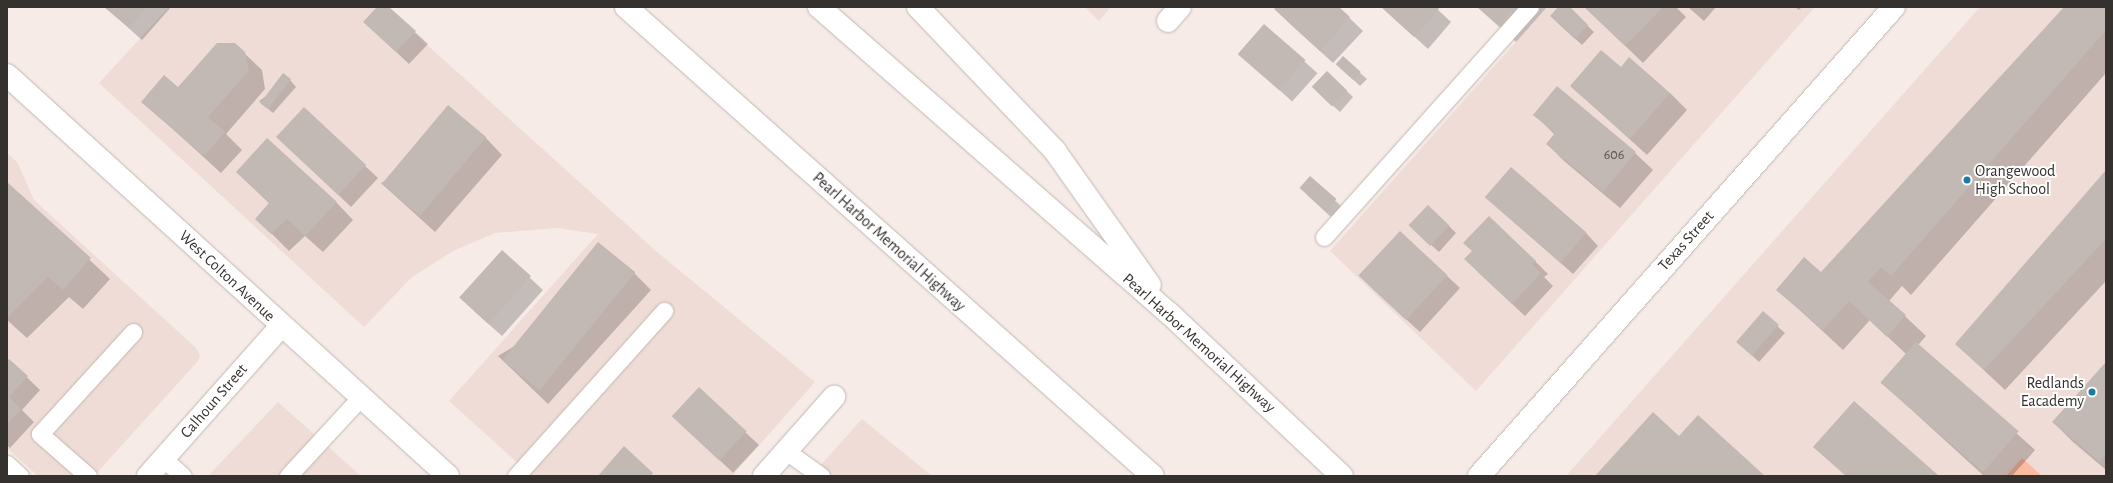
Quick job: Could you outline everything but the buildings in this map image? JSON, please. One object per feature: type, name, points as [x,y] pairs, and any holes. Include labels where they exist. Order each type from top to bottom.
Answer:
[{"type":"main road","name":"Pearl Harbor Memorial Highway","points":[[626,7],[1153,476]]},
{"type":"main road","name":"Pearl Harbor Memorial Highway","points":[[819,7],[1170,314],[1342,476]]},
{"type":"main road","points":[[918,7],[1055,151],[1170,314]]},
{"type":"main road","name":"Texas Street","points":[[1479,476],[1894,7]]},
{"type":"main road","name":"West Colton Avenue","points":[[7,75],[281,326],[448,476]]},
{"type":"main road","name":"Calhoun Street","points":[[148,476],[281,326]]},
{"type":"main road","points":[[764,476],[834,397]]},
{"type":"lane","points":[[1324,237],[1530,7]]},
{"type":"lane","points":[[516,476],[664,311]]},
{"type":"lane","points":[[88,476],[40,434],[133,332]]},
{"type":"lane","points":[[288,476],[361,397]]},
{"type":"lane","points":[[786,451],[821,476]]},
{"type":"lane","points":[[164,459],[182,476]]},
{"type":"lane","points":[[7,464],[20,476]]},
{"type":"shaded area","points":[[169,7],[385,7],[656,251],[815,382],[732,476],[532,476],[449,401],[598,234],[556,228],[495,233],[453,251],[412,277],[364,327],[99,83]]},
{"type":"shaded area","points":[[1085,7],[1111,7],[1099,21]]},
{"type":"shaded area","points":[[1547,7],[1815,7],[1476,391],[1330,251]]},
{"type":"shaded area","name":"Orangewood High School","points":[[1980,7],[2106,7],[2106,476],[1566,476]]},
{"type":"shaded area","points":[[7,153],[17,162],[34,200],[196,348],[200,355],[198,361],[94,476],[38,476],[7,448]]},
{"type":"shaded area","points":[[278,402],[361,476],[208,476]]},
{"type":"shaded area","points":[[862,419],[932,476],[811,476]]},
{"type":"shaded area","points":[[2022,458],[2042,476],[2006,476]]},
{"type":"place","name":"Orangewood High School","points":[[1967,180]]},
{"type":"place","name":"Redlands Eacademy","points":[[2092,392]]}]
